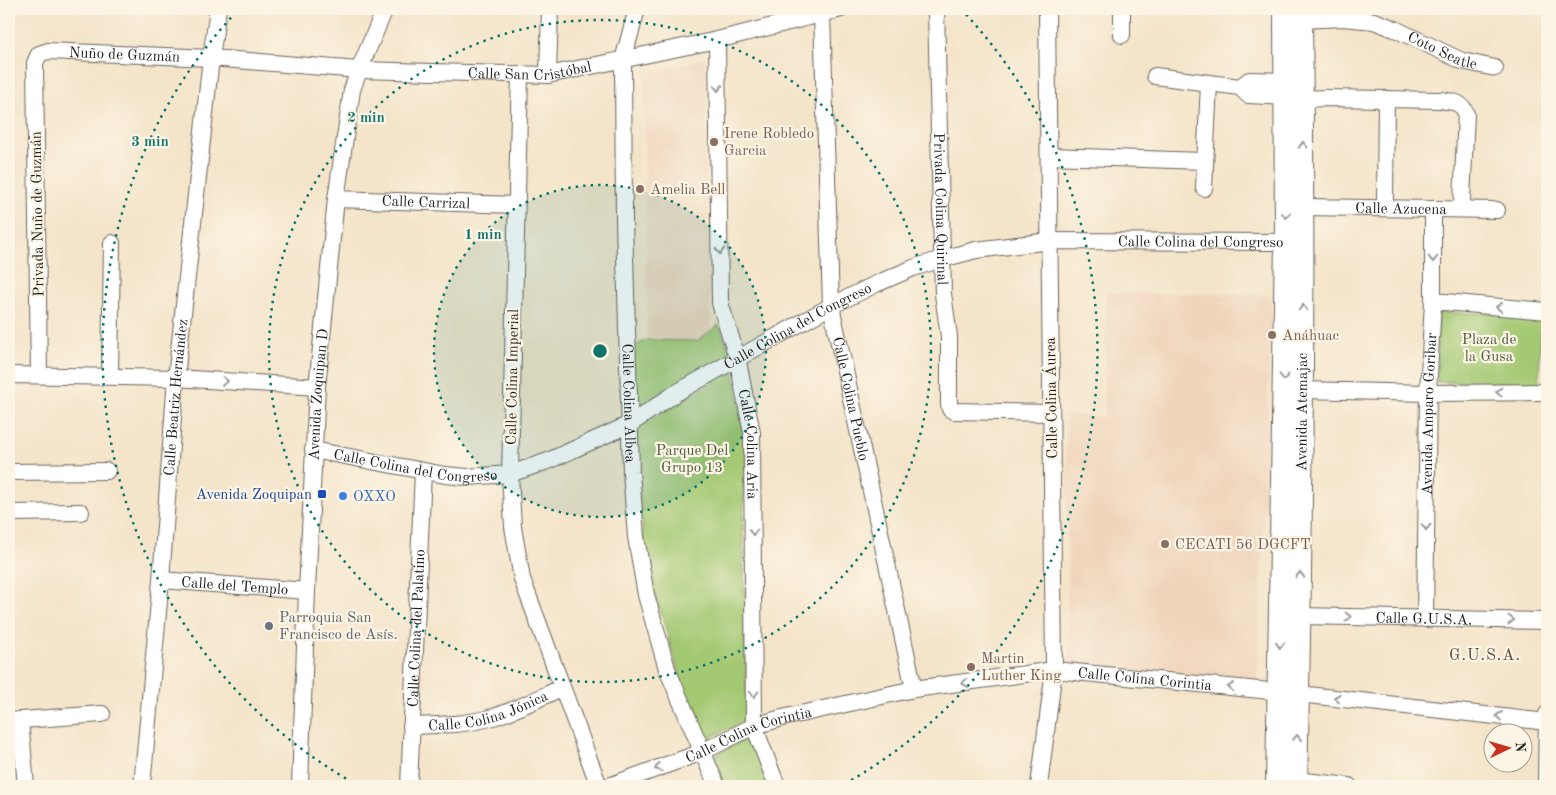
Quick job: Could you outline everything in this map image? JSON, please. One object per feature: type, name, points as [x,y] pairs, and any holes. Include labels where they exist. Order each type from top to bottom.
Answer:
[{"type":"main road","name":"Avenida Atemajac","points":[[1289,693],[1300,616],[1302,390],[1295,242],[1291,92],[1296,12]]},
{"type":"main road","name":"Avenida Atemajac","points":[[1290,784],[1289,693],[1295,242],[1304,207],[1291,92]]},
{"type":"street","name":"Calle Beatriz Hernández","points":[[142,786],[161,580],[176,378],[210,58],[218,9]]},
{"type":"street","name":"Avenida Zoquipan D","points":[[300,786],[313,450],[317,386],[336,199],[352,90],[386,9]]},
{"type":"street","points":[[548,76],[550,9]]},
{"type":"street","name":"Calle Colina Albea","points":[[637,9],[623,60],[624,220],[631,472],[636,537],[646,595],[667,669],[716,786]]},
{"type":"street","name":"Calle San Cristóbal","points":[[210,58],[359,70],[548,76],[717,40],[841,9]]},
{"type":"street","name":"Privada Colina Quirinal","points":[[936,9],[943,294],[949,336],[948,404],[950,410],[954,411],[1051,413]]},
{"type":"street","name":"Calle Colina Áurea","points":[[1039,786],[1054,670],[1047,9]]},
{"type":"street","points":[[1122,9],[1122,35]]},
{"type":"street","name":"Coto Seatle","points":[[1296,12],[1374,21],[1462,61],[1495,68]]},
{"type":"street","name":"Calle Colina Pueblo","points":[[822,13],[831,306],[914,689]]},
{"type":"street","name":"Calle Colina Aria","points":[[717,40],[720,303],[737,357],[752,433],[754,726],[777,786]]},
{"type":"street","name":"Nuño de Guzmán","points":[[39,54],[48,51],[210,58]]},
{"type":"street","name":"Privada Nuño de Guzmán","points":[[39,54],[35,63],[39,375]]},
{"type":"street","name":"Calle Colina Imperial","points":[[520,74],[510,474],[513,527],[522,579],[599,786]]},
{"type":"street","points":[[1155,76],[1240,87],[1249,80],[1291,92],[1327,98],[1458,102],[1464,108],[1466,114],[1462,200]]},
{"type":"street","points":[[1204,188],[1209,83]]},
{"type":"street","points":[[1385,200],[1386,99]]},
{"type":"street","points":[[1049,156],[1205,162]]},
{"type":"street","name":"Calle Carrizal","points":[[336,199],[516,205]]},
{"type":"street","name":"Calle Azucena","points":[[1304,207],[1497,210]]},
{"type":"street","name":"Avenida Amparo Goribar","points":[[1425,619],[1428,393],[1433,301],[1434,210]]},
{"type":"street","name":"Calle Colina del Congreso","points":[[313,450],[467,478],[510,474],[548,461],[630,424],[676,393],[737,357],[831,306],[913,268],[942,259],[976,250],[1050,241],[1295,242]]},
{"type":"street","points":[[110,376],[112,242]]},
{"type":"street","points":[[1433,301],[1547,311]]},
{"type":"street","points":[[9,375],[176,378],[317,386]]},
{"type":"street","points":[[1302,390],[1428,393],[1547,392]]},
{"type":"street","points":[[9,472],[107,471]]},
{"type":"street","name":"Calle Colina del Palatino","points":[[409,786],[423,471]]},
{"type":"street","points":[[9,513],[81,512]]},
{"type":"street","name":"Calle del Templo","points":[[161,580],[307,591]]},
{"type":"street","name":"Calle G.U.S.A.","points":[[1300,616],[1547,621]]},
{"type":"street","name":"Calle Colina Corintia","points":[[608,786],[702,752],[754,726],[782,718],[914,689],[1054,670],[1289,693],[1547,722]]},
{"type":"street","name":"Calle Colina Jónica","points":[[411,726],[458,724],[493,717],[525,705],[561,688]]},
{"type":"street","points":[[26,786],[14,721],[102,714]]},
{"type":"street","points":[[1546,786],[1547,714]]},
{"type":"street","points":[[1290,784],[1348,786]]},
{"type":"shaded area","points":[[705,59],[711,331],[697,341],[647,340],[644,73]]},
{"type":"shaded area","name":"CECATI 56 DGCFT","points":[[1106,293],[1272,295],[1257,684],[1069,664],[1066,415],[1104,417]]},
{"type":"green space","name":"Plaza de la Gusa","points":[[1438,312],[1541,315],[1539,384],[1437,382]]},
{"type":"green space","name":"Parque Del Grupo 13","points":[[719,325],[731,354],[633,412],[632,347],[647,340],[697,341]]},
{"type":"green space","name":"Parque Del Grupo 13","points":[[733,370],[746,439],[743,527],[747,720],[705,740],[681,681],[645,565],[635,429]]},
{"type":"green space","points":[[752,735],[771,786],[719,786],[708,759]]},
{"type":"place","name":"Irene Robledo Garcia","points":[[714,142]]},
{"type":"place","name":"Amelia Bell","points":[[640,189]]},
{"type":"place","name":"Anáhuac","points":[[1272,335]]},
{"type":"place","name":"Avenida Zoquipan","points":[[322,494]]},
{"type":"place","name":"OXXO","points":[[343,496]]},
{"type":"place","name":"CECATI 56 DGCFT","points":[[1165,544]]},
{"type":"place","name":"Parroquia San Francisco de Asís.","points":[[269,626]]},
{"type":"place","name":"Martin Luther King","points":[[971,667]]},
{"type":"district","name":"G.U.S.A.","points":[[1485,654]]}]
